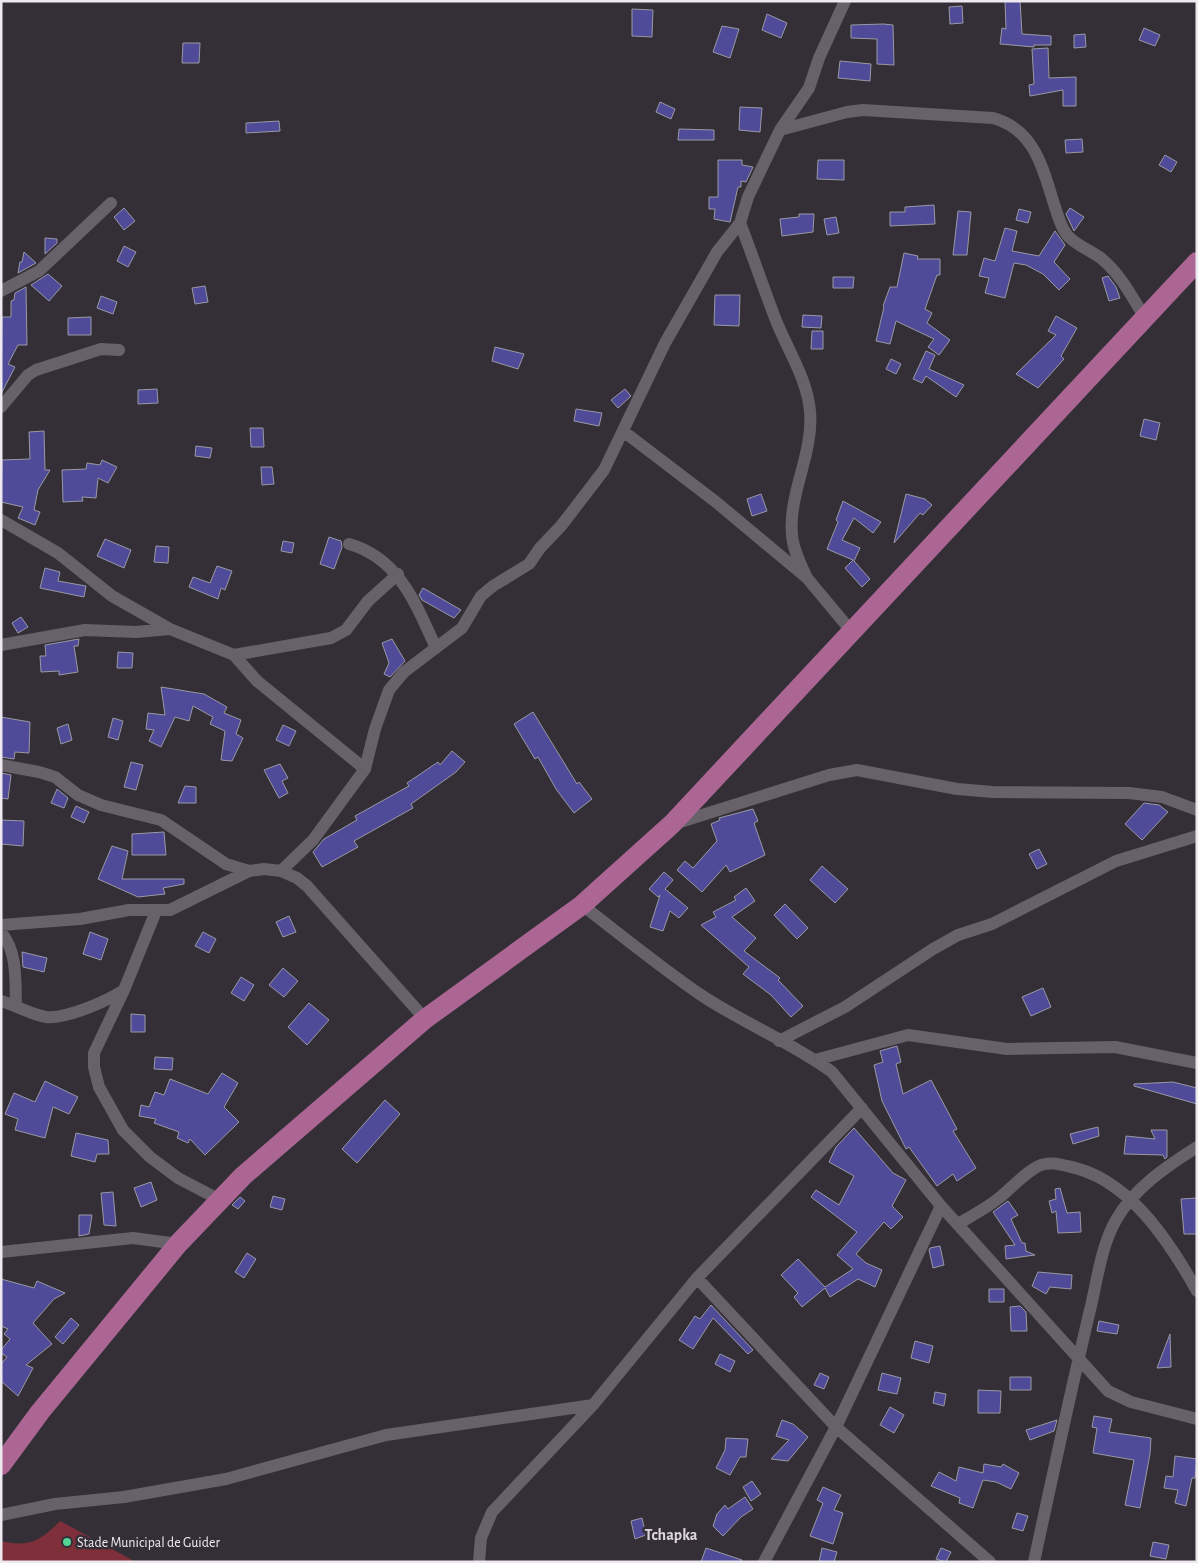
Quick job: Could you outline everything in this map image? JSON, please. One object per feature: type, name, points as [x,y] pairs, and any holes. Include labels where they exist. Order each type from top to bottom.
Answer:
[{"type":"main road","points":[[1,1466],[40,1412],[178,1244],[242,1176],[425,1019],[582,905],[672,824],[1197,262]]},
{"type":"street","points":[[281,871],[313,840],[365,769],[375,729],[389,690],[404,672],[462,628],[481,596],[492,586],[529,564],[604,470],[665,343],[717,252],[740,223],[748,197],[780,130],[809,88],[819,58],[845,1]]},
{"type":"street","points":[[780,130],[847,112],[863,110],[993,118],[1006,121],[1019,130],[1033,145],[1042,164],[1060,222],[1068,236],[1110,267],[1121,280],[1145,318]]},
{"type":"street","points":[[1,290],[39,271],[111,203]]},
{"type":"street","points":[[740,223],[807,395],[810,413],[808,440],[792,516],[792,536],[807,578]]},
{"type":"street","points":[[1,407],[28,374],[36,370],[101,349],[119,350]]},
{"type":"street","points":[[623,431],[716,502],[807,578],[852,632]]},
{"type":"street","points":[[1,520],[58,553],[112,596],[170,628],[234,655],[257,680],[365,769]]},
{"type":"street","points":[[349,544],[362,548],[383,560],[398,574],[419,609],[436,648]]},
{"type":"street","points":[[234,655],[331,638],[346,630],[368,600],[398,574]]},
{"type":"street","points":[[1,645],[86,630],[136,632],[170,628]]},
{"type":"street","points":[[1,765],[55,777],[78,795],[101,805],[161,820],[226,864],[249,871]]},
{"type":"street","points":[[672,824],[829,775],[858,770],[957,789],[1002,792],[1129,793],[1162,797],[1197,810]]},
{"type":"street","points":[[779,1041],[845,1007],[933,949],[958,936],[992,924],[1116,861],[1197,836]]},
{"type":"street","points":[[1,925],[80,919],[130,910],[170,910],[249,871],[264,869],[281,871],[297,878],[307,886],[425,1019]]},
{"type":"street","points":[[582,905],[701,995],[815,1060],[832,1072],[941,1206],[1108,1391],[1120,1397],[1196,1415]]},
{"type":"street","points":[[156,911],[124,990],[94,1053],[94,1067],[100,1087],[122,1130],[150,1156],[178,1178],[220,1200]]},
{"type":"street","points":[[1,932],[8,941],[14,956],[16,1006]]},
{"type":"street","points":[[1,1001],[45,1017],[59,1016],[99,1003],[124,990]]},
{"type":"street","points":[[815,1060],[908,1035],[1006,1049],[1115,1047],[1197,1063]]},
{"type":"street","points":[[479,1562],[481,1538],[492,1512],[592,1405],[697,1278],[862,1108]]},
{"type":"street","points":[[1034,1562],[1079,1357],[1108,1240],[1116,1220],[1130,1200],[1150,1180],[1197,1147]]},
{"type":"street","points":[[958,1224],[997,1200],[1034,1169],[1050,1163],[1081,1168],[1107,1182],[1130,1200],[1161,1233],[1197,1291]]},
{"type":"street","points":[[764,1562],[836,1427],[941,1206]]},
{"type":"street","points":[[1,1252],[133,1238],[178,1244]]},
{"type":"street","points":[[697,1278],[836,1427],[990,1562]]},
{"type":"street","points":[[1,1515],[55,1504],[124,1497],[226,1480],[386,1435],[592,1405]]},
{"type":"shaded area","name":"Stade Municipal de Guider","points":[[60,1521],[136,1562],[1,1562],[1,1541],[19,1544],[34,1541],[41,1538]]},
{"type":"building","points":[[1005,1],[1020,1],[1022,34],[1051,36],[1051,45],[1034,45],[1034,47],[1000,44],[1002,28],[1006,29]]},
{"type":"building","points":[[962,6],[963,23],[950,24],[949,7]]},
{"type":"building","points":[[632,9],[653,10],[652,37],[632,36]]},
{"type":"building","points":[[767,14],[787,23],[781,38],[762,30]]},
{"type":"building","points":[[851,25],[893,25],[894,65],[877,64],[877,39],[851,38]]},
{"type":"building","points":[[722,26],[739,29],[730,58],[713,52]]},
{"type":"building","points":[[1144,28],[1160,35],[1155,46],[1139,40]]},
{"type":"building","points":[[1085,34],[1086,47],[1074,48],[1074,35]]},
{"type":"building","points":[[183,43],[200,43],[199,63],[182,63]]},
{"type":"building","points":[[1048,48],[1049,78],[1076,77],[1076,106],[1063,106],[1063,90],[1030,96],[1029,85],[1034,84],[1032,49]]},
{"type":"building","points":[[840,61],[871,64],[870,81],[838,78]]},
{"type":"building","points":[[660,102],[675,109],[671,119],[656,112]]},
{"type":"building","points":[[740,107],[762,108],[760,132],[739,130]]},
{"type":"building","points":[[279,121],[280,131],[246,133],[246,123]]},
{"type":"building","points":[[679,129],[714,130],[714,140],[678,140]]},
{"type":"building","points":[[1082,139],[1083,152],[1066,153],[1065,140]]},
{"type":"building","points":[[1165,155],[1177,162],[1171,172],[1159,165]]},
{"type":"building","points":[[718,160],[742,160],[742,165],[753,167],[746,182],[741,181],[741,187],[738,187],[730,222],[714,219],[715,209],[709,209],[709,197],[718,197]]},
{"type":"building","points":[[818,160],[844,160],[844,180],[817,179]]},
{"type":"building","points":[[934,205],[935,224],[890,226],[890,212],[905,212],[905,207]]},
{"type":"building","points":[[124,208],[135,221],[124,230],[114,217]]},
{"type":"building","points":[[1070,208],[1084,217],[1074,231],[1066,214]]},
{"type":"building","points":[[1019,209],[1031,212],[1028,223],[1016,220]]},
{"type":"building","points":[[958,211],[971,212],[967,255],[953,255]]},
{"type":"building","points":[[799,214],[814,214],[813,232],[782,236],[780,219],[799,217]]},
{"type":"building","points":[[836,217],[839,233],[827,235],[824,219]]},
{"type":"building","points":[[1005,228],[1017,231],[1012,251],[1039,256],[1055,231],[1065,245],[1054,262],[1070,279],[1059,290],[1043,274],[1026,265],[1014,263],[1005,298],[985,293],[989,278],[979,276],[984,258],[995,261]]},
{"type":"building","points":[[45,238],[57,239],[57,243],[45,254]]},
{"type":"building","points":[[124,246],[136,252],[128,267],[117,261]]},
{"type":"building","points":[[24,252],[36,263],[18,273],[20,262],[22,262]]},
{"type":"building","points":[[904,253],[918,256],[917,259],[940,259],[940,275],[937,275],[925,309],[932,313],[927,323],[950,340],[939,355],[928,347],[934,339],[896,321],[890,344],[876,341],[883,306],[890,287],[897,287]]},
{"type":"building","points":[[48,274],[62,286],[49,301],[31,285]]},
{"type":"building","points":[[1108,276],[1116,287],[1120,298],[1109,301],[1102,278]]},
{"type":"building","points":[[833,277],[854,277],[853,288],[833,288]]},
{"type":"building","points":[[205,286],[208,302],[195,304],[192,288]]},
{"type":"building","points":[[26,287],[27,345],[18,345],[8,364],[15,367],[1,394],[2,317],[11,317],[11,301],[14,300],[15,293]]},
{"type":"building","points":[[715,295],[740,295],[739,326],[714,325]]},
{"type":"building","points":[[101,296],[117,302],[113,314],[97,308]]},
{"type":"building","points":[[803,315],[822,316],[821,328],[802,327]]},
{"type":"building","points":[[1056,316],[1077,328],[1061,356],[1064,359],[1038,388],[1016,374],[1056,335],[1048,331]]},
{"type":"building","points":[[91,317],[91,335],[68,335],[68,318]]},
{"type":"building","points":[[812,331],[823,331],[823,349],[811,349]]},
{"type":"building","points":[[495,347],[524,354],[518,369],[492,361]]},
{"type":"building","points":[[926,351],[935,355],[929,369],[964,385],[956,397],[926,376],[922,383],[913,379]]},
{"type":"building","points":[[891,359],[901,364],[896,374],[886,369]]},
{"type":"building","points":[[157,389],[158,403],[138,404],[138,390]]},
{"type":"building","points":[[625,389],[631,396],[618,408],[611,400]]},
{"type":"building","points":[[576,409],[602,413],[599,426],[574,421]]},
{"type":"building","points":[[1144,419],[1160,423],[1156,440],[1140,436]]},
{"type":"building","points":[[250,428],[263,428],[264,447],[251,447]]},
{"type":"building","points":[[44,431],[45,470],[50,470],[38,490],[34,510],[40,512],[35,525],[18,518],[23,507],[1,502],[2,460],[30,459],[29,432]]},
{"type":"building","points":[[196,446],[212,448],[210,458],[195,456]]},
{"type":"building","points":[[102,460],[117,467],[108,483],[98,478],[96,498],[82,497],[83,501],[63,502],[62,470],[86,469],[87,463],[100,465]]},
{"type":"building","points":[[261,467],[272,467],[274,484],[262,485]]},
{"type":"building","points":[[761,494],[767,511],[752,516],[747,499]]},
{"type":"building","points":[[906,494],[925,499],[932,505],[923,515],[920,513],[894,543]]},
{"type":"building","points":[[843,501],[881,522],[873,533],[854,518],[842,540],[860,548],[854,561],[870,579],[862,587],[845,568],[853,560],[827,549],[838,522],[836,520]]},
{"type":"building","points":[[329,537],[341,541],[342,547],[334,569],[320,564]]},
{"type":"building","points":[[105,539],[131,550],[124,568],[97,556]]},
{"type":"building","points":[[283,541],[294,543],[292,553],[281,551]]},
{"type":"building","points":[[156,546],[169,547],[168,563],[154,562]]},
{"type":"building","points":[[217,566],[232,571],[225,590],[221,588],[218,599],[189,587],[193,577],[210,583]]},
{"type":"building","points":[[45,568],[60,572],[58,581],[86,586],[84,597],[40,588]]},
{"type":"building","points":[[423,588],[461,610],[454,618],[422,600],[419,595]]},
{"type":"building","points":[[21,617],[28,627],[18,633],[12,623]]},
{"type":"building","points":[[79,639],[78,646],[74,646],[78,672],[59,675],[59,671],[41,672],[40,656],[46,656],[45,645]]},
{"type":"building","points":[[392,639],[405,661],[390,677],[384,674],[389,663],[382,643]]},
{"type":"building","points":[[118,652],[133,653],[132,668],[117,668]]},
{"type":"building","points":[[161,687],[204,694],[227,707],[224,713],[241,720],[236,734],[243,738],[232,761],[221,760],[225,731],[210,724],[213,717],[193,706],[189,721],[175,717],[161,747],[149,741],[154,730],[146,729],[148,713],[165,715]]},
{"type":"building","points":[[533,712],[577,784],[579,782],[592,799],[574,813],[556,789],[538,757],[535,759],[514,724]]},
{"type":"building","points":[[1,717],[30,722],[29,753],[15,752],[14,759],[1,757]]},
{"type":"building","points":[[113,718],[123,721],[118,740],[108,737]]},
{"type":"building","points":[[68,724],[72,740],[61,744],[57,728]]},
{"type":"building","points":[[283,725],[296,731],[289,746],[276,740]]},
{"type":"building","points":[[452,751],[465,762],[456,772],[411,804],[413,808],[354,841],[358,847],[322,867],[313,852],[324,839],[357,820],[355,816],[409,786],[407,783],[438,762],[440,765]]},
{"type":"building","points":[[131,762],[143,765],[136,790],[124,787]]},
{"type":"building","points":[[280,764],[288,778],[282,781],[288,793],[279,798],[264,770]]},
{"type":"building","points":[[1,773],[11,775],[8,799],[1,798]]},
{"type":"building","points":[[185,786],[196,787],[196,803],[178,803]]},
{"type":"building","points":[[57,789],[68,798],[64,808],[51,803]]},
{"type":"building","points":[[1144,803],[1159,805],[1168,812],[1142,840],[1125,824]]},
{"type":"building","points":[[76,806],[89,812],[84,823],[71,817]]},
{"type":"building","points":[[753,809],[758,821],[754,823],[765,855],[730,872],[726,865],[702,892],[677,870],[685,861],[693,868],[717,841],[711,824],[720,820],[719,818]]},
{"type":"building","points":[[1,820],[24,821],[23,846],[1,844]]},
{"type":"building","points":[[164,832],[166,855],[132,855],[132,834]]},
{"type":"building","points":[[112,846],[128,851],[122,879],[184,879],[184,884],[163,888],[165,894],[138,897],[98,879]]},
{"type":"building","points":[[1039,849],[1047,864],[1037,869],[1029,854]]},
{"type":"building","points":[[822,866],[848,889],[835,903],[810,880]]},
{"type":"building","points":[[664,872],[673,880],[665,889],[688,908],[679,918],[670,911],[663,931],[650,927],[660,895],[658,897],[649,889]]},
{"type":"building","points":[[746,888],[755,901],[732,917],[756,938],[744,951],[780,978],[778,980],[803,1006],[791,1017],[771,995],[743,974],[749,967],[701,925],[716,917],[713,912],[736,900],[734,897]]},
{"type":"building","points":[[785,904],[808,928],[797,939],[774,915]]},
{"type":"building","points":[[289,916],[296,932],[283,937],[276,922]]},
{"type":"building","points":[[90,932],[108,939],[101,960],[83,954]]},
{"type":"building","points":[[203,932],[216,939],[209,953],[195,946]]},
{"type":"building","points":[[22,952],[47,958],[44,972],[23,967]]},
{"type":"building","points":[[283,968],[298,981],[284,997],[269,985]]},
{"type":"building","points":[[241,977],[254,985],[244,1001],[231,993]]},
{"type":"building","points":[[1043,988],[1051,1007],[1031,1016],[1022,997]]},
{"type":"building","points":[[309,1003],[329,1020],[307,1045],[288,1027]]},
{"type":"building","points":[[131,1014],[145,1015],[145,1032],[131,1032]]},
{"type":"building","points":[[897,1046],[901,1062],[896,1064],[903,1094],[931,1080],[957,1129],[953,1131],[976,1168],[957,1181],[953,1174],[937,1186],[909,1147],[906,1149],[882,1101],[874,1065],[883,1062],[880,1051]]},
{"type":"building","points":[[155,1057],[173,1058],[172,1070],[154,1069]]},
{"type":"building","points":[[222,1073],[238,1083],[224,1107],[239,1122],[205,1155],[190,1139],[188,1143],[177,1138],[179,1132],[154,1123],[156,1119],[139,1116],[141,1105],[149,1107],[155,1092],[164,1095],[170,1079],[208,1094]]},
{"type":"building","points":[[45,1081],[78,1097],[69,1114],[53,1107],[45,1138],[15,1130],[18,1119],[5,1114],[14,1093],[35,1102]]},
{"type":"building","points":[[1173,1082],[1197,1088],[1197,1104],[1134,1086],[1134,1084]]},
{"type":"building","points":[[385,1100],[400,1114],[357,1163],[342,1149]]},
{"type":"building","points":[[1098,1127],[1099,1136],[1073,1144],[1070,1134]]},
{"type":"building","points":[[854,1128],[893,1173],[906,1180],[892,1206],[903,1217],[891,1229],[884,1222],[856,1254],[866,1263],[882,1270],[875,1287],[858,1279],[830,1297],[825,1288],[802,1307],[794,1297],[798,1293],[781,1275],[798,1259],[825,1287],[853,1269],[837,1255],[857,1232],[811,1197],[816,1190],[839,1205],[854,1176],[829,1162],[836,1147]]},
{"type":"building","points":[[1151,1130],[1167,1130],[1167,1157],[1165,1159],[1163,1155],[1124,1154],[1126,1136],[1155,1139]]},
{"type":"building","points":[[76,1133],[108,1140],[109,1154],[97,1154],[95,1162],[71,1156]]},
{"type":"building","points":[[151,1182],[157,1200],[141,1207],[134,1188]]},
{"type":"building","points":[[1060,1188],[1067,1213],[1080,1212],[1081,1232],[1058,1233],[1056,1211],[1052,1213],[1049,1201],[1056,1199],[1055,1189]]},
{"type":"building","points":[[113,1192],[116,1226],[104,1225],[101,1193]]},
{"type":"building","points":[[273,1196],[285,1199],[282,1210],[270,1207]]},
{"type":"building","points":[[240,1197],[245,1201],[238,1209],[232,1205]]},
{"type":"building","points":[[1197,1198],[1197,1234],[1184,1234],[1181,1199]]},
{"type":"building","points":[[1008,1201],[1018,1215],[1011,1219],[1022,1243],[1025,1243],[1026,1251],[1035,1255],[1006,1259],[1005,1246],[1015,1245],[993,1212]]},
{"type":"building","points":[[79,1215],[92,1215],[89,1234],[79,1236]]},
{"type":"building","points":[[940,1246],[944,1265],[933,1268],[929,1250],[930,1248]]},
{"type":"building","points":[[247,1253],[256,1259],[244,1278],[235,1272]]},
{"type":"building","points":[[1038,1272],[1072,1275],[1071,1289],[1050,1287],[1046,1294],[1032,1286]]},
{"type":"building","points":[[1,1279],[34,1288],[37,1281],[65,1293],[54,1299],[33,1323],[52,1344],[26,1365],[33,1368],[18,1396],[1,1381],[1,1364],[7,1357],[1,1353],[1,1350],[10,1339],[4,1334],[8,1329],[1,1326]]},
{"type":"building","points":[[989,1289],[1004,1289],[1004,1302],[989,1302]]},
{"type":"building","points":[[711,1305],[753,1350],[748,1354],[713,1318],[693,1349],[679,1340],[695,1316],[700,1319]]},
{"type":"building","points":[[1020,1306],[1026,1312],[1027,1331],[1011,1331],[1010,1307]]},
{"type":"building","points":[[71,1318],[79,1325],[63,1344],[55,1337]]},
{"type":"building","points":[[1099,1321],[1119,1325],[1117,1334],[1097,1331]]},
{"type":"building","points":[[1170,1334],[1171,1367],[1157,1368]]},
{"type":"building","points":[[915,1341],[933,1346],[929,1363],[911,1358]]},
{"type":"building","points":[[720,1354],[735,1361],[730,1372],[715,1364]]},
{"type":"building","points":[[820,1373],[829,1377],[824,1389],[814,1385]]},
{"type":"building","points":[[882,1373],[901,1378],[897,1394],[878,1390]]},
{"type":"building","points":[[1010,1377],[1031,1377],[1031,1390],[1010,1390]]},
{"type":"building","points":[[978,1390],[1001,1391],[1000,1413],[978,1413]]},
{"type":"building","points":[[935,1392],[946,1394],[944,1406],[933,1403]]},
{"type":"building","points":[[890,1407],[904,1415],[894,1433],[880,1425]]},
{"type":"building","points":[[1094,1416],[1112,1419],[1109,1432],[1151,1438],[1140,1508],[1125,1505],[1134,1460],[1093,1453],[1097,1428],[1092,1427]]},
{"type":"building","points":[[782,1420],[793,1424],[808,1437],[788,1461],[771,1459],[789,1440],[776,1436]]},
{"type":"building","points":[[1057,1420],[1054,1431],[1030,1440],[1026,1430]]},
{"type":"building","points":[[726,1438],[748,1439],[746,1457],[740,1457],[730,1475],[716,1468],[725,1450]]},
{"type":"building","points":[[1175,1456],[1197,1459],[1195,1478],[1192,1478],[1186,1506],[1175,1503],[1178,1490],[1164,1488],[1166,1476],[1173,1477]]},
{"type":"building","points":[[984,1464],[1001,1467],[1003,1464],[1019,1473],[1011,1489],[996,1482],[983,1480],[973,1508],[959,1503],[960,1498],[931,1486],[939,1472],[956,1481],[959,1467],[983,1473]]},
{"type":"building","points":[[752,1481],[761,1494],[751,1501],[743,1487]]},
{"type":"building","points":[[823,1487],[841,1495],[834,1510],[843,1513],[833,1544],[810,1536],[823,1503],[817,1500]]},
{"type":"building","points":[[745,1497],[753,1509],[741,1517],[723,1536],[713,1526],[717,1514],[725,1505],[728,1509]]},
{"type":"building","points":[[1017,1513],[1028,1516],[1023,1531],[1012,1528]]},
{"type":"building","points":[[642,1518],[646,1535],[635,1539],[631,1521]]},
{"type":"building","points":[[1153,1542],[1169,1545],[1166,1559],[1150,1556]]},
{"type":"building","points":[[706,1548],[742,1560],[741,1562],[701,1562]]},
{"type":"building","points":[[822,1548],[837,1552],[834,1562],[819,1562]]},
{"type":"building","points":[[941,1548],[951,1552],[946,1562],[936,1559]]},
{"type":"place","name":"Stade Municipal de Guider","points":[[67,1542]]},
{"type":"district","name":"Tchapka","points":[[671,1534]]}]
